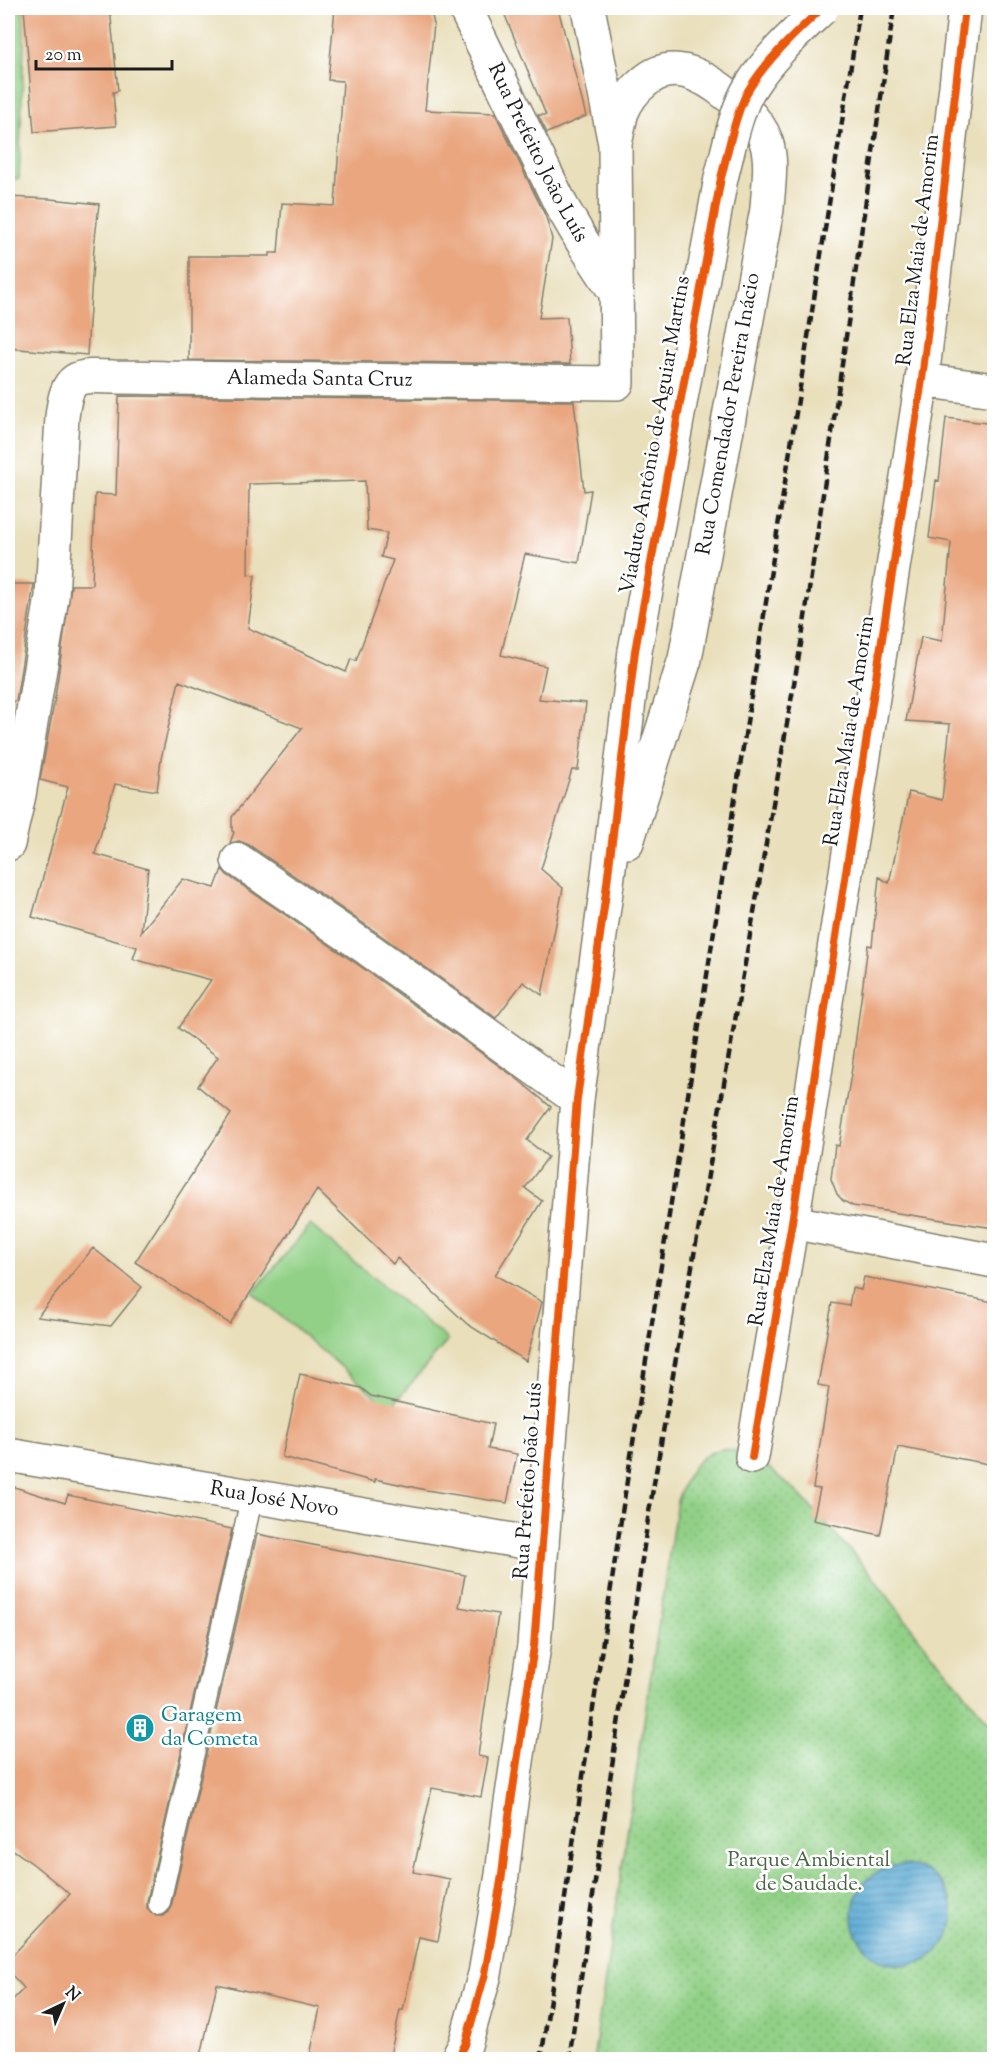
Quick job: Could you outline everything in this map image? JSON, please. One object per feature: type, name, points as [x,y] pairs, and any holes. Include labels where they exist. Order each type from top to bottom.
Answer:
[{"type":"street","name":"Rua Prefeito João Luís","points":[[465,8],[561,205],[582,242],[616,293]]},
{"type":"street","points":[[588,8],[615,144]]},
{"type":"street","name":"Viaduto Antônio de Aguiar Martins","points":[[605,900],[635,651],[721,178],[734,128],[749,88],[771,59],[822,8]]},
{"type":"street","name":"Rua Elza Maia de Amorim","points":[[752,1457],[792,1222],[922,380],[965,8]]},
{"type":"street","name":"Rua Comendador Pereira Inácio","points":[[605,900],[627,842],[685,658],[766,209],[770,166],[766,140],[753,119],[736,101],[697,74],[677,69],[660,71],[632,92],[622,113],[615,144]]},
{"type":"street","name":"Rua Prefeito João Luís","points":[[615,144],[617,383]]},
{"type":"street","name":"Alameda Santa Cruz","points":[[8,844],[19,795],[52,597],[63,407],[69,387],[80,378],[93,374],[166,378],[617,383]]},
{"type":"street","points":[[922,380],[994,390]]},
{"type":"street","points":[[238,860],[368,949],[577,1099]]},
{"type":"street","name":"Rua Prefeito João Luís","points":[[457,2060],[465,2044],[485,1974],[502,1875],[534,1646],[577,1099],[605,900]]},
{"type":"street","points":[[792,1222],[994,1261]]},
{"type":"street","name":"Rua José Novo","points":[[8,1455],[542,1545]]},
{"type":"lane","points":[[159,1904],[252,1497]]},
{"type":"green space","points":[[8,8],[23,8],[24,43],[19,179],[8,178]]},
{"type":"green space","points":[[310,1225],[448,1340],[390,1408],[253,1293]]},
{"type":"green space","name":"Parque Ambiental de Saudade.","points":[[723,1449],[744,1452],[758,1459],[797,1492],[870,1573],[920,1639],[994,1728],[994,2059],[593,2060],[677,1501],[688,1475],[699,1461],[714,1451]]},
{"type":"water","points":[[903,1865],[922,1869],[938,1880],[949,1896],[953,1915],[949,1934],[938,1950],[922,1961],[903,1965],[884,1961],[868,1950],[857,1934],[853,1915],[857,1896],[868,1880],[884,1869]]},
{"type":"building","points":[[24,8],[110,8],[118,91],[113,92],[116,126],[34,132]]},
{"type":"building","points":[[335,8],[430,8],[434,24],[425,110],[495,113],[546,217],[552,239],[539,318],[567,317],[570,364],[189,360],[189,256],[270,256],[270,253],[278,253],[282,203],[335,206],[343,81],[328,80]]},
{"type":"building","points":[[502,8],[558,8],[586,116],[547,133],[538,115],[546,115]]},
{"type":"building","points":[[8,197],[99,204],[87,355],[8,348]]},
{"type":"building","points":[[119,396],[574,401],[584,491],[591,490],[579,563],[525,554],[501,655],[546,666],[539,699],[586,703],[578,770],[572,770],[541,869],[563,888],[542,995],[523,982],[496,1018],[249,845],[239,841],[230,843],[234,832],[232,831],[232,817],[302,728],[179,681],[161,759],[157,791],[115,784],[95,854],[148,869],[141,932],[183,879],[215,888],[222,869],[227,875],[357,964],[516,1078],[551,1107],[527,1140],[548,1157],[525,1188],[542,1201],[495,1275],[542,1302],[526,1361],[467,1324],[397,1258],[393,1264],[317,1190],[230,1324],[135,1262],[231,1114],[198,1086],[218,1057],[178,1028],[211,980],[133,959],[137,947],[32,917],[68,787],[40,780],[55,698],[71,585],[92,585],[95,494],[116,495]],"holes":[[[365,481],[367,530],[387,533],[381,557],[393,560],[356,661],[351,659],[346,672],[248,628],[255,575],[248,574],[249,484]]]},
{"type":"building","points":[[946,418],[994,424],[994,643],[989,688],[994,689],[994,1228],[853,1206],[843,1201],[837,1194],[831,1179],[835,1145],[839,1146],[852,1068],[868,945],[872,946],[879,877],[889,883],[909,792],[942,800],[950,724],[906,721],[921,637],[942,641],[951,542],[929,538],[936,480],[939,481]]},
{"type":"building","points":[[8,584],[34,584],[16,701],[8,702]]},
{"type":"building","points":[[93,1248],[142,1287],[111,1326],[37,1317]]},
{"type":"building","points":[[864,1277],[994,1302],[994,1465],[898,1447],[880,1535],[813,1520],[820,1489],[813,1488],[829,1387],[818,1385],[832,1303],[849,1306],[852,1288],[861,1290]]},
{"type":"building","points":[[300,1374],[361,1388],[371,1396],[493,1424],[488,1449],[517,1454],[507,1503],[375,1479],[375,1482],[282,1457]]},
{"type":"building","points":[[8,1485],[65,1503],[68,1495],[232,1529],[147,1901],[147,1908],[156,1916],[163,1916],[169,1912],[171,1907],[257,1534],[465,1575],[459,1607],[498,1614],[478,1756],[488,1758],[481,1797],[432,1788],[413,1872],[450,1879],[438,1941],[419,1937],[389,2060],[309,2060],[320,2008],[217,1984],[200,2060],[8,2060],[8,2005],[24,1988],[8,1971],[8,1960],[70,1894],[8,1846]]},
{"type":"railway","points":[[541,2060],[623,1506],[860,8]]},
{"type":"railway","points":[[569,2060],[649,1512],[802,638],[894,8]]},
{"type":"cycle path","points":[[457,2060],[465,2045],[485,1974],[502,1875],[534,1646],[577,1099],[605,900],[635,651],[721,178],[733,131],[741,106],[758,75],[784,45],[822,8]]},
{"type":"cycle path","points":[[752,1457],[792,1222],[922,380],[965,8]]},
{"type":"place","name":"Garagem da Cometa","points":[[140,1728]]}]
